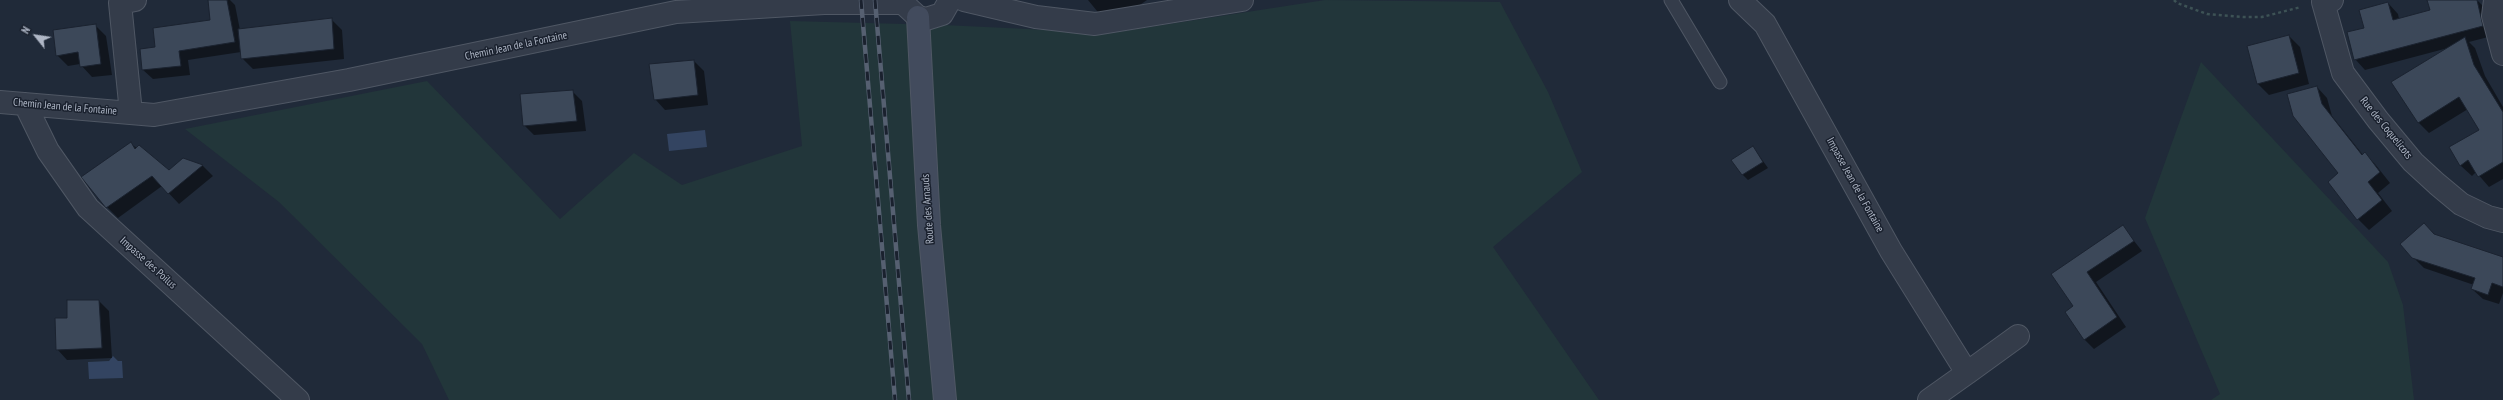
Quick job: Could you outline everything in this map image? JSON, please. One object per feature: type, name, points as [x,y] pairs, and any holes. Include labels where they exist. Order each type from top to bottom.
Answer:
[{"type":"street","name":"Chemin Jean de la Fontaine","points":[[131,113],[120,3],[135,0]]},
{"type":"street","name":"Chemin Jean de la Fontaine","points":[[0,102],[154,115],[325,85],[676,12],[811,2],[908,7],[935,18],[942,14],[950,0]]},
{"type":"street","points":[[964,0],[1036,17],[1095,24],[1242,0]]},
{"type":"street","name":"Impasse Jean de la Fontaine","points":[[1740,0],[1765,24],[1891,251],[1967,373]]},
{"type":"street","points":[[2495,0],[2493,16],[2503,54]]},
{"type":"street","name":"Rue des Coquelicots","points":[[2328,1],[2343,73],[2378,120],[2414,162],[2461,204],[2488,217],[2503,221]]},
{"type":"street","name":"Route des Arnauds","points":[[908,7],[944,400]]},
{"type":"street","name":"Impasse des Poilus","points":[[25,104],[48,151],[88,208],[298,400]]},
{"type":"street","points":[[1929,400],[2018,336]]},
{"type":"lane","points":[[1671,0],[1720,82]]},
{"type":"path","points":[[2174,0],[2177,3],[2207,14],[2243,17],[2262,17],[2328,1]]},
{"type":"green space","points":[[1325,0],[1500,2],[1548,92],[1582,172],[1493,247],[1599,400],[449,400],[422,344],[279,202],[185,129],[427,81],[560,219],[634,153],[682,185],[802,146],[790,21],[943,25],[1111,33]]},
{"type":"green space","points":[[2201,62],[2388,262],[2403,305],[2414,400],[2211,400],[2220,394],[2145,218]]},
{"type":"water","points":[[705,130],[707,147],[669,151],[667,134]]},
{"type":"water","points":[[113,356],[118,361],[122,361],[123,378],[89,379],[88,362],[109,361]]},
{"type":"building","points":[[208,0],[227,0],[235,42],[179,51],[181,66],[142,70],[140,49],[155,47],[153,28],[210,20]]},
{"type":"building","points":[[2427,0],[2477,0],[2483,26],[2354,60],[2347,32],[2364,28],[2359,10],[2388,2],[2393,20],[2430,10]]},
{"type":"building","points":[[332,18],[334,49],[241,59],[238,29]]},
{"type":"building","points":[[96,24],[101,64],[80,67],[78,52],[56,56],[53,30]]},
{"type":"building","points":[[2289,35],[2299,73],[2257,84],[2247,46]]},
{"type":"building","points":[[2465,37],[2474,65],[2503,112],[2503,162],[2478,177],[2468,160],[2460,166],[2449,147],[2479,130],[2459,97],[2418,123],[2391,82]]},
{"type":"building","points":[[694,60],[698,95],[654,100],[649,64]]},
{"type":"building","points":[[2317,86],[2322,104],[2362,155],[2365,152],[2380,172],[2368,182],[2382,200],[2357,220],[2328,182],[2338,173],[2293,116],[2287,94]]},
{"type":"building","points":[[573,90],[577,121],[523,126],[520,94]]},
{"type":"building","points":[[131,142],[135,149],[139,145],[169,170],[183,158],[203,165],[168,194],[152,176],[106,208],[81,177]]},
{"type":"building","points":[[1753,146],[1763,162],[1742,175],[1731,160]]},
{"type":"building","points":[[2424,223],[2434,234],[2503,257],[2503,287],[2492,283],[2488,295],[2471,289],[2475,278],[2412,258],[2400,244]]},
{"type":"building","points":[[2123,225],[2134,241],[2087,272],[2117,317],[2084,340],[2065,312],[2073,306],[2051,274]]},
{"type":"building","points":[[67,300],[99,300],[102,348],[56,350],[55,318],[67,318]]},
{"type":"railway","points":[[861,0],[895,400]]},
{"type":"railway","points":[[875,0],[909,400]]}]
